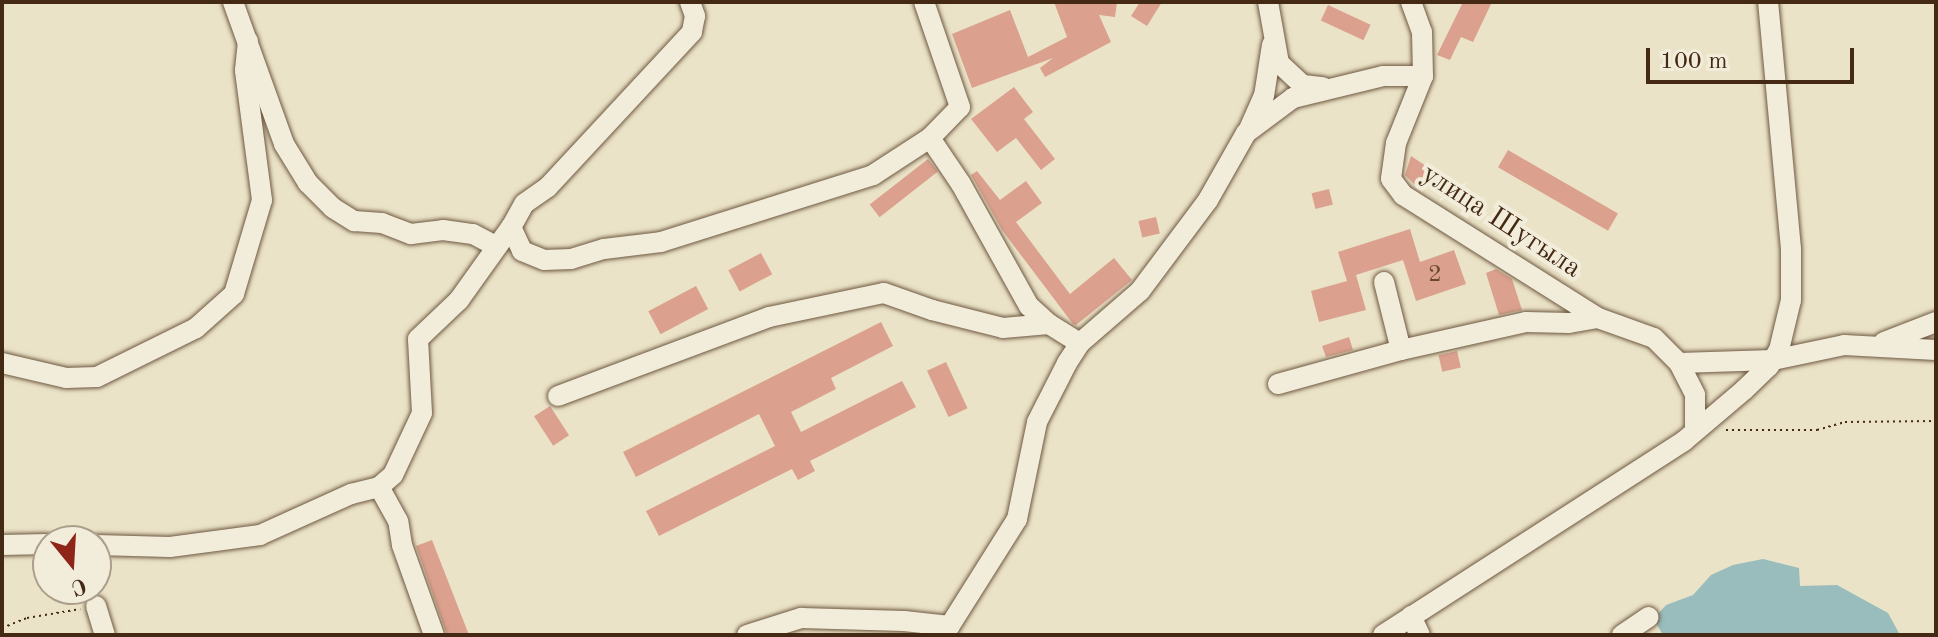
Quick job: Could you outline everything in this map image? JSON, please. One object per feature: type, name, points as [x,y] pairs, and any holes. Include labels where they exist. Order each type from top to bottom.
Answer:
[{"type":"street","points":[[233,2],[284,144],[308,183],[333,208],[354,221],[382,223],[411,234],[443,230],[473,234],[497,247]]},
{"type":"street","points":[[112,545],[170,547],[260,535],[351,494],[379,487],[393,475],[422,413],[418,339],[459,300],[524,204],[548,187],[692,32],[695,16],[690,2]]},
{"type":"street","points":[[511,227],[522,251],[544,260],[571,259],[604,249],[661,242],[873,175],[930,138],[960,107],[924,2]]},
{"type":"street","points":[[1268,2],[1279,63],[1303,85],[1331,87]]},
{"type":"street","name":"улица Шугыла","points":[[1411,2],[1422,32],[1423,76],[1396,143],[1391,179],[1403,195],[1598,318],[1654,338],[1679,363],[1695,395],[1695,431]]},
{"type":"street","points":[[1383,635],[1695,431],[1744,390],[1773,360],[1787,323],[1791,249],[1768,2]]},
{"type":"street","points":[[2,363],[66,378],[97,377],[196,328],[234,294],[262,200],[245,70],[248,41]]},
{"type":"street","points":[[747,635],[801,618],[904,621],[947,631],[1017,519],[1037,422],[1080,343],[1140,291],[1208,200],[1264,96],[1273,41]]},
{"type":"street","points":[[1246,133],[1293,98],[1383,76],[1423,76]]},
{"type":"street","points":[[930,138],[974,207],[1029,306],[1049,324],[1080,343]]},
{"type":"street","points":[[1384,282],[1401,350]]},
{"type":"street","points":[[558,396],[769,317],[884,293],[1003,328],[1049,324]]},
{"type":"street","points":[[1278,384],[1401,350],[1526,322],[1569,323],[1598,318]]},
{"type":"street","points":[[1874,346],[1936,322]]},
{"type":"street","points":[[1679,363],[1773,360],[1844,345],[1936,350]]},
{"type":"street","points":[[379,487],[398,521],[402,545],[434,635]]},
{"type":"street","points":[[2,545],[32,544]]},
{"type":"street","points":[[96,606],[105,635]]},
{"type":"street","points":[[1411,616],[1420,635]]},
{"type":"street","points":[[1622,635],[1649,617]]},
{"type":"path","points":[[1722,430],[1817,430],[1845,422],[1936,421]]},
{"type":"path","points":[[2,628],[27,618],[96,606]]},
{"type":"water","points":[[1763,559],[1799,568],[1800,586],[1837,585],[1888,613],[1900,635],[1663,635],[1656,623],[1657,615],[1666,605],[1693,595],[1711,575],[1733,565]]},
{"type":"building","points":[[1054,2],[1117,2],[1115,17],[1099,15],[1111,42],[1045,77],[1040,68],[1053,58],[972,88],[952,34],[1010,10],[1028,57],[1067,37]]},
{"type":"building","points":[[1140,2],[1162,2],[1147,26],[1131,16]]},
{"type":"building","points":[[1463,2],[1492,2],[1473,42],[1461,37],[1450,60],[1437,55]]},
{"type":"building","points":[[1328,5],[1371,25],[1363,40],[1321,20]]},
{"type":"building","points":[[1014,87],[1033,112],[1024,119],[1055,159],[1041,170],[1016,138],[997,152],[971,119]]},
{"type":"building","points":[[1508,150],[1618,214],[1608,231],[1498,167]]},
{"type":"building","points":[[1411,156],[1429,168],[1417,187],[1405,175]]},
{"type":"building","points":[[928,159],[938,172],[880,217],[870,205]]},
{"type":"building","points":[[977,171],[1000,200],[1026,181],[1042,203],[1016,222],[1070,294],[1114,258],[1132,280],[1076,325],[1073,324],[1002,230],[971,175]]},
{"type":"building","points":[[1329,189],[1333,205],[1315,209],[1312,193]]},
{"type":"building","points":[[1156,217],[1160,234],[1142,238],[1138,221]]},
{"type":"building","points":[[1410,229],[1420,262],[1454,250],[1466,284],[1416,301],[1403,260],[1356,275],[1366,310],[1319,322],[1311,291],[1347,281],[1338,252]]},
{"type":"building","points":[[761,253],[772,274],[740,292],[728,270]]},
{"type":"building","points":[[1496,269],[1512,279],[1522,310],[1499,315],[1486,273]]},
{"type":"building","points":[[696,286],[708,309],[661,334],[648,311]]},
{"type":"building","points":[[881,322],[893,346],[831,378],[836,389],[791,412],[801,432],[902,381],[916,407],[810,461],[815,471],[798,480],[792,469],[659,536],[646,511],[775,446],[759,414],[636,477],[623,452]]},
{"type":"building","points":[[1349,337],[1353,350],[1326,357],[1322,346]]},
{"type":"building","points":[[1457,351],[1461,368],[1442,372],[1438,355]]},
{"type":"building","points":[[946,362],[968,408],[949,417],[927,371]]},
{"type":"building","points":[[550,406],[569,435],[553,446],[534,416]]},
{"type":"building","points":[[432,540],[469,635],[447,635],[416,546]]}]
